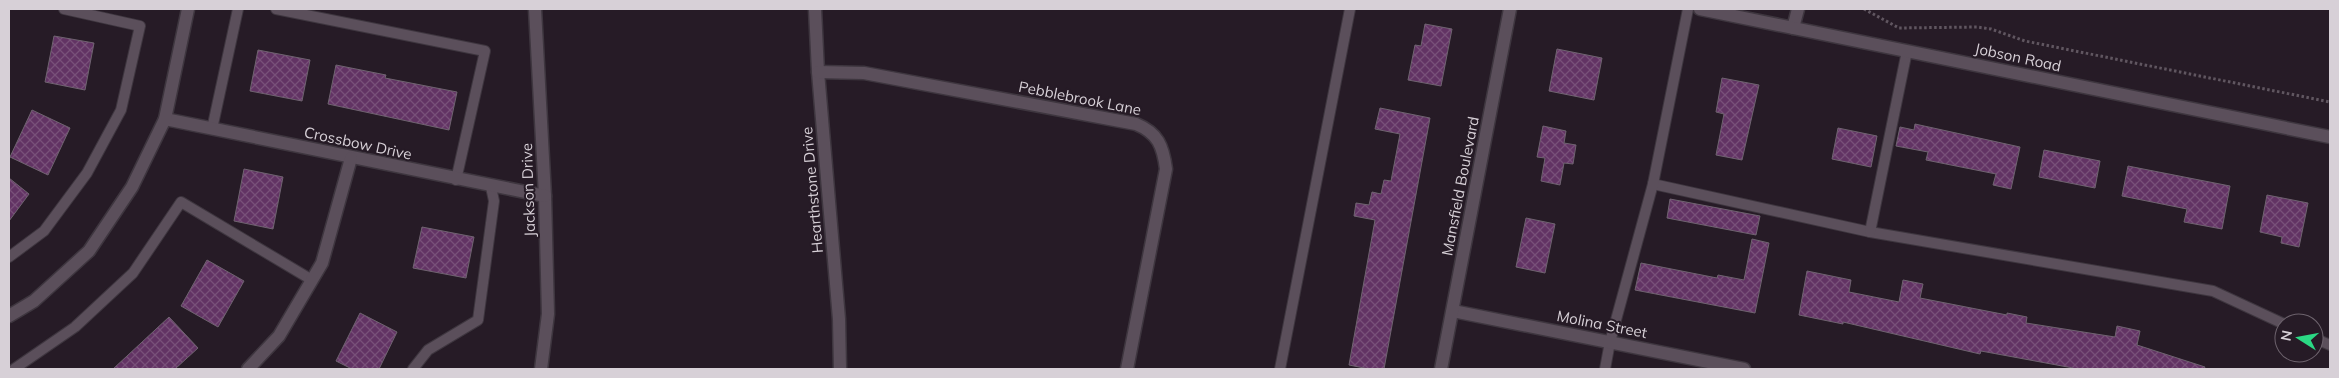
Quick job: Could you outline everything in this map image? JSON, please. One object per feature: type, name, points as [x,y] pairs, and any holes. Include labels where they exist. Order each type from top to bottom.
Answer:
[{"type":"street","points":[[9,316],[34,301],[89,251],[132,187],[165,120],[188,9]]},
{"type":"street","name":"Jackson Drive","points":[[535,9],[545,196],[548,314],[541,369]]},
{"type":"street","name":"Hearthstone Drive","points":[[815,9],[818,72],[839,319],[840,369]]},
{"type":"street","name":"Mansfield Boulevard","points":[[1441,369],[1510,9]]},
{"type":"street","name":"Jobson Road","points":[[1700,9],[2330,137]]},
{"type":"street","points":[[1794,28],[1798,9]]},
{"type":"street","name":"Pebblebrook Lane","points":[[818,72],[864,73],[1136,124],[1149,129],[1164,152],[1166,169],[1127,369]]},
{"type":"street","name":"Crossbow Drive","points":[[165,120],[490,187],[545,196]]},
{"type":"street","points":[[248,369],[279,336],[322,263],[351,158]]},
{"type":"street","name":"Molina Street","points":[[1453,310],[1744,369]]},
{"type":"lane","points":[[9,257],[44,231],[87,173],[121,110],[134,54],[140,26],[64,9]]},
{"type":"lane","points":[[212,129],[238,9]]},
{"type":"lane","points":[[276,9],[485,51],[456,180]]},
{"type":"lane","points":[[1280,369],[1350,9]]},
{"type":"lane","points":[[1605,369],[1610,342],[1654,184],[1688,9]]},
{"type":"lane","points":[[1870,232],[1907,51]]},
{"type":"lane","points":[[1654,184],[1870,232],[2213,291],[2274,319]]},
{"type":"lane","points":[[413,369],[428,350],[478,320],[494,201],[490,187]]},
{"type":"lane","points":[[14,369],[75,327],[133,273],[181,202],[312,280]]},
{"type":"path","points":[[1864,9],[1899,28],[1977,27],[1991,29],[2025,41],[2330,102]]},
{"type":"building","points":[[1425,24],[1452,29],[1441,86],[1408,80],[1415,45],[1421,46]]},
{"type":"building","points":[[54,36],[94,43],[85,90],[45,82]]},
{"type":"building","points":[[1557,49],[1602,58],[1594,100],[1549,91]]},
{"type":"building","points":[[258,50],[310,60],[302,101],[250,91]]},
{"type":"building","points":[[336,65],[386,75],[385,78],[457,92],[449,130],[328,104]]},
{"type":"building","points":[[1722,78],[1759,85],[1742,160],[1716,155],[1724,114],[1716,112]]},
{"type":"building","points":[[1380,108],[1430,118],[1384,369],[1369,369],[1349,365],[1375,220],[1354,216],[1356,203],[1369,205],[1372,192],[1381,194],[1384,180],[1391,181],[1400,134],[1375,129]]},
{"type":"building","points":[[32,110],[70,128],[48,175],[10,157]]},
{"type":"building","points":[[1915,124],[2020,147],[2011,189],[1993,185],[1996,174],[1926,160],[1928,152],[1896,146],[1900,127],[1914,130]]},
{"type":"building","points":[[1543,126],[1566,131],[1564,143],[1576,145],[1573,164],[1564,163],[1560,185],[1541,181],[1545,158],[1537,157]]},
{"type":"building","points":[[1838,128],[1877,136],[1871,167],[1832,159]]},
{"type":"building","points":[[2044,150],[2100,161],[2095,188],[2039,177]]},
{"type":"building","points":[[2128,166],[2230,186],[2222,229],[2184,222],[2187,209],[2122,196]]},
{"type":"building","points":[[244,169],[283,177],[273,229],[234,221]]},
{"type":"building","points":[[9,178],[29,194],[9,221]]},
{"type":"building","points":[[2267,195],[2308,203],[2299,247],[2281,243],[2282,237],[2260,232]]},
{"type":"building","points":[[1670,199],[1760,216],[1756,235],[1667,218]]},
{"type":"building","points":[[1526,218],[1555,224],[1545,273],[1516,267]]},
{"type":"building","points":[[422,227],[474,237],[466,278],[413,268]]},
{"type":"building","points":[[1752,239],[1769,243],[1755,313],[1635,290],[1641,263],[1717,278],[1718,275],[1744,280]]},
{"type":"building","points":[[207,260],[244,281],[218,327],[181,306]]},
{"type":"building","points":[[1807,271],[1851,280],[1849,292],[1899,302],[1903,280],[1923,284],[1920,298],[2007,315],[2007,313],[2027,317],[2026,323],[2115,337],[2117,326],[2140,331],[2137,345],[2205,367],[2204,369],[2073,369],[1981,351],[1980,354],[1843,322],[1843,324],[1799,315]]},
{"type":"building","points":[[360,313],[397,332],[379,369],[352,369],[336,361]]},
{"type":"building","points":[[169,317],[198,348],[175,369],[113,369]]}]
